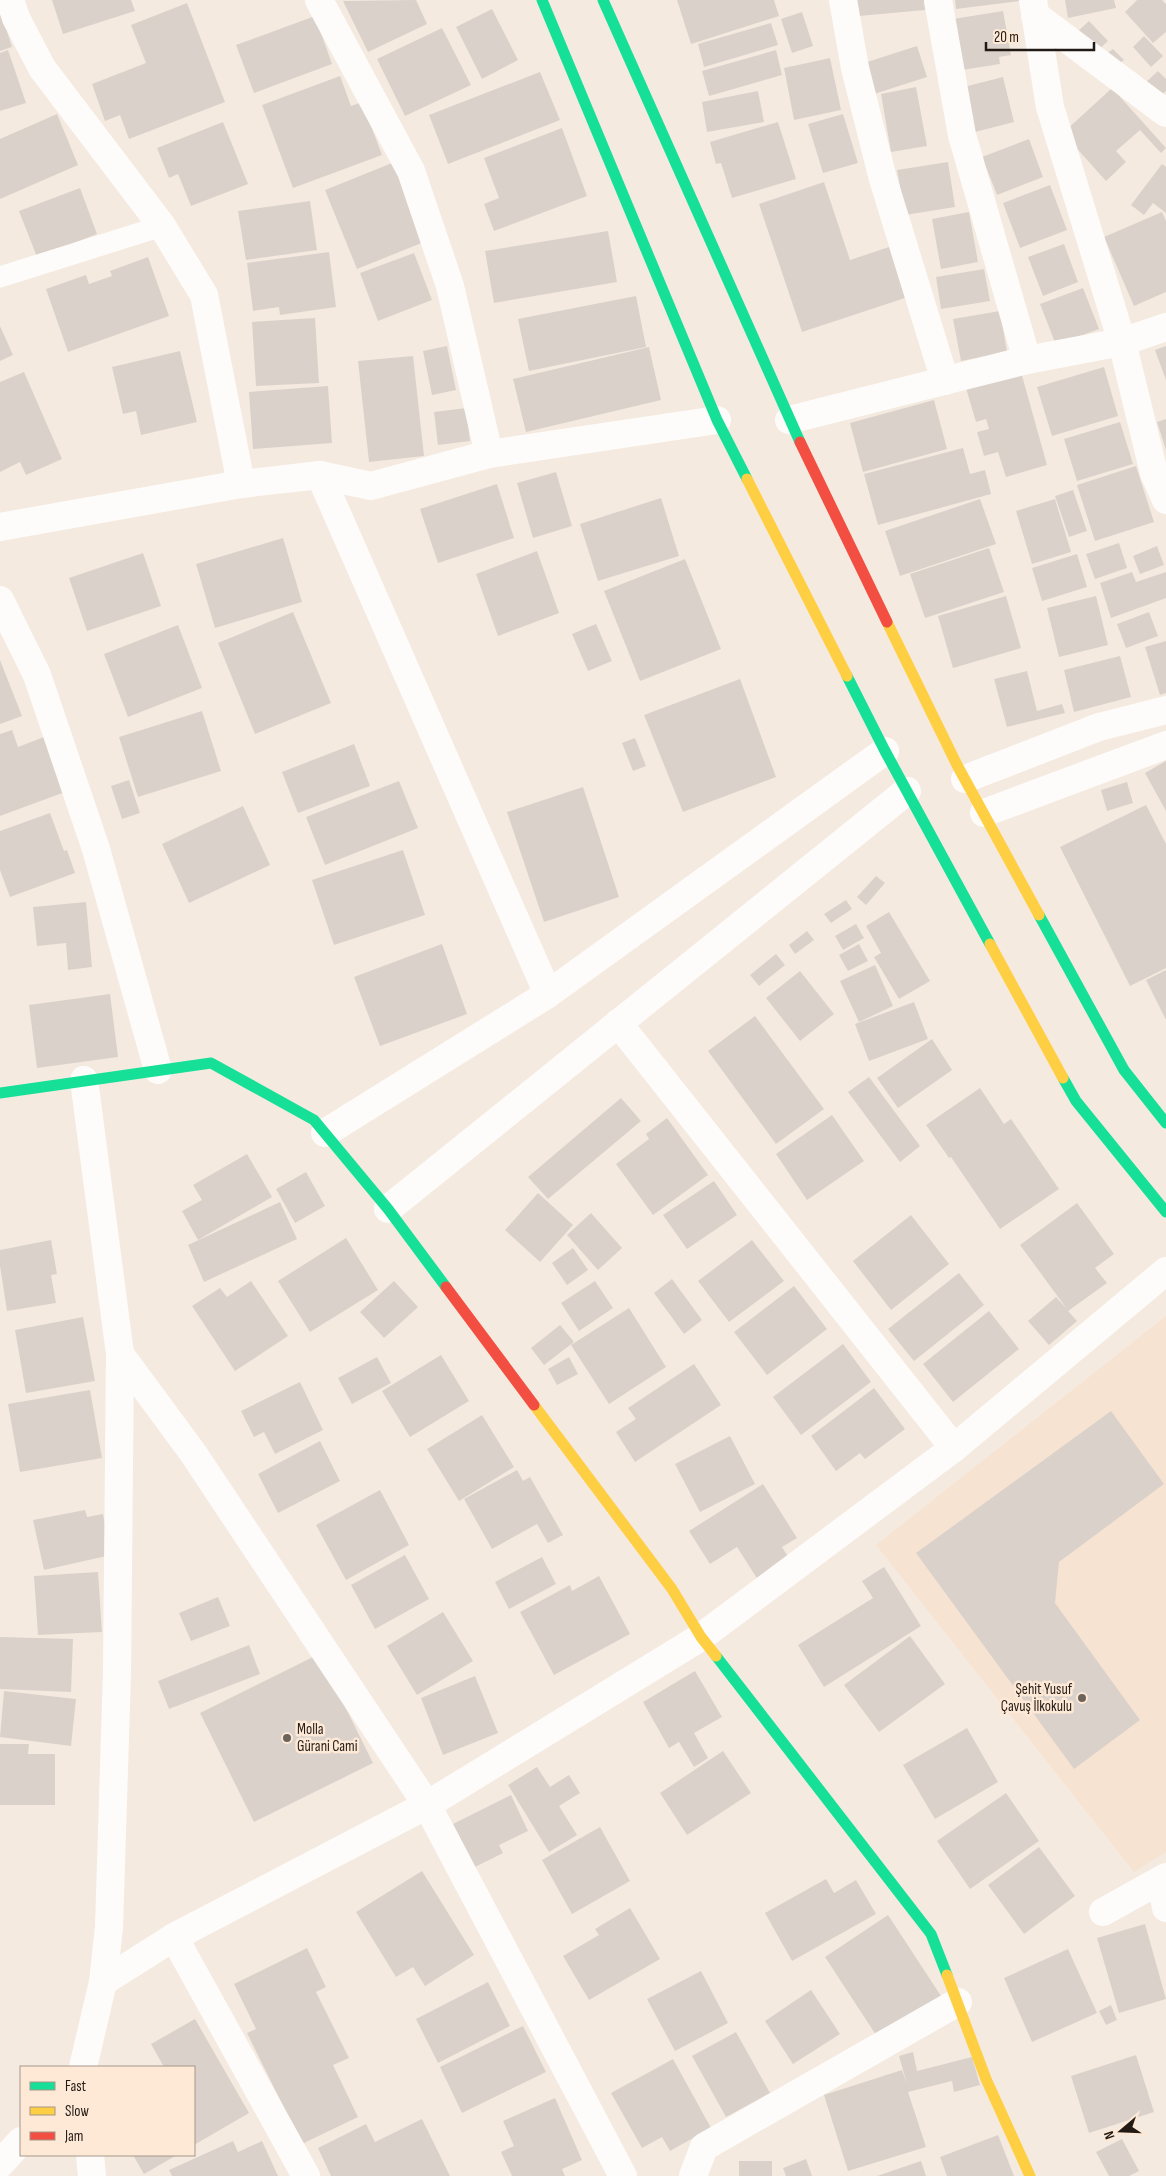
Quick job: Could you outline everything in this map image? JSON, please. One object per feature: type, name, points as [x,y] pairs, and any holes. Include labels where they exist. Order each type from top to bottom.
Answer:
[{"type":"main road","points":[[542,0],[717,420],[885,751],[1076,1101],[1166,1212]]},
{"type":"main road","points":[[603,0],[789,420],[965,779],[1124,1070],[1162,1110]]},
{"type":"main road","points":[[0,1093],[211,1063],[314,1120],[388,1209],[672,1590],[701,1637],[931,1934],[986,2079],[1030,2176]]},
{"type":"street","points":[[10,0],[16,18],[42,68],[162,226],[204,295],[241,484]]},
{"type":"street","points":[[318,0],[411,171],[450,286],[489,454]]},
{"type":"street","points":[[843,0],[855,68],[883,179],[945,381]]},
{"type":"street","points":[[938,0],[962,135],[1027,360]]},
{"type":"street","points":[[1034,7],[1166,113]]},
{"type":"street","points":[[1034,7],[1050,107],[1122,342],[1154,473],[1166,500]]},
{"type":"street","points":[[789,420],[1027,360],[1122,342],[1166,327]]},
{"type":"street","points":[[0,528],[241,484],[320,475],[371,486],[489,454],[717,420]]},
{"type":"street","points":[[320,475],[548,994]]},
{"type":"street","points":[[0,600],[37,675],[96,849],[158,1070]]},
{"type":"street","points":[[965,779],[1099,727],[1166,710]]},
{"type":"street","points":[[984,813],[1166,745]]},
{"type":"street","points":[[325,1133],[548,994],[885,751]]},
{"type":"street","points":[[388,1209],[907,791]]},
{"type":"street","points":[[618,1023],[954,1448]]},
{"type":"street","points":[[83,2066],[103,1982],[109,1927],[117,1683],[120,1354],[84,1080]]},
{"type":"street","points":[[103,1982],[174,1938],[427,1805],[701,1637],[954,1448],[1166,1271]]},
{"type":"street","points":[[120,1354],[193,1453],[427,1805],[623,2176]]},
{"type":"street","points":[[1103,1912],[1163,1878],[1166,1908]]},
{"type":"street","points":[[174,1938],[306,2176]]},
{"type":"street","points":[[692,2176],[704,2147],[958,2002]]},
{"type":"street","points":[[0,2164],[20,2142]]},
{"type":"street","points":[[90,2156],[92,2176]]},
{"type":"lane","points":[[0,277],[162,226]]},
{"type":"shaded area","name":"Şehit Yusuf Çavuş İlkokulu","points":[[1166,1316],[1166,1852],[1134,1872],[876,1545]]},
{"type":"building","points":[[52,0],[131,0],[135,11],[63,34]]},
{"type":"building","points":[[416,0],[427,24],[368,52],[343,1]]},
{"type":"building","points":[[677,0],[774,0],[779,16],[691,44]]},
{"type":"building","points":[[857,0],[924,0],[925,10],[859,16]]},
{"type":"building","points":[[955,0],[1019,0],[1019,1],[956,9]]},
{"type":"building","points":[[1065,0],[1114,0],[1116,8],[1068,18]]},
{"type":"building","points":[[1137,0],[1162,0],[1166,4],[1166,32],[1153,43],[1125,12]]},
{"type":"building","points":[[187,3],[225,102],[129,139],[120,115],[105,121],[92,84],[146,63],[131,25]]},
{"type":"building","points":[[0,9],[12,47],[0,51]]},
{"type":"building","points":[[492,9],[518,60],[482,79],[456,27]]},
{"type":"building","points":[[1003,11],[1011,55],[999,57],[1000,64],[962,70],[953,19]]},
{"type":"building","points":[[802,12],[813,46],[792,53],[781,19]]},
{"type":"building","points":[[315,16],[332,64],[254,93],[236,45]]},
{"type":"building","points":[[1089,21],[1108,41],[1094,54],[1075,34]]},
{"type":"building","points":[[771,23],[778,45],[704,67],[698,44]]},
{"type":"building","points":[[442,28],[471,85],[405,116],[377,59]]},
{"type":"building","points":[[1144,36],[1163,56],[1151,67],[1133,47]]},
{"type":"building","points":[[917,46],[927,77],[874,94],[864,63]]},
{"type":"building","points":[[1113,49],[1124,60],[1115,67],[1105,55]]},
{"type":"building","points":[[8,50],[26,103],[0,111],[0,53]]},
{"type":"building","points":[[776,50],[782,75],[709,96],[702,71]]},
{"type":"building","points":[[830,58],[841,110],[794,120],[784,68]]},
{"type":"building","points":[[1158,71],[1166,79],[1166,91],[1157,99],[1144,84]]},
{"type":"building","points":[[540,72],[560,120],[448,164],[429,115]]},
{"type":"building","points":[[340,76],[351,106],[362,102],[382,155],[293,188],[262,105]]},
{"type":"building","points":[[1003,77],[1014,122],[971,133],[960,88]]},
{"type":"building","points":[[916,87],[927,146],[891,152],[881,94]]},
{"type":"building","points":[[1112,88],[1166,148],[1161,153],[1140,130],[1116,151],[1126,162],[1106,181],[1063,133]]},
{"type":"building","points":[[758,91],[764,122],[707,132],[702,102]]},
{"type":"building","points":[[57,114],[78,165],[0,199],[0,139]]},
{"type":"building","points":[[843,114],[858,163],[823,173],[808,124]]},
{"type":"building","points":[[223,122],[248,184],[191,206],[178,174],[169,178],[157,148]]},
{"type":"building","points":[[778,122],[796,179],[732,198],[721,163],[716,164],[710,142]]},
{"type":"building","points":[[562,128],[587,196],[494,231],[484,204],[499,198],[484,158]]},
{"type":"building","points":[[1029,139],[1043,177],[997,195],[982,157]]},
{"type":"building","points":[[397,161],[429,240],[357,269],[325,190]]},
{"type":"building","points":[[948,162],[955,207],[905,215],[897,170]]},
{"type":"building","points":[[1162,164],[1166,167],[1166,213],[1153,203],[1144,215],[1131,205]]},
{"type":"building","points":[[824,182],[850,260],[889,247],[905,298],[802,332],[759,204]]},
{"type":"building","points":[[1050,185],[1067,230],[1020,248],[1003,203]]},
{"type":"building","points":[[80,188],[97,234],[37,257],[19,211]]},
{"type":"building","points":[[310,201],[317,250],[246,260],[238,211]]},
{"type":"building","points":[[969,212],[978,262],[941,269],[932,219]]},
{"type":"building","points":[[1162,212],[1166,221],[1166,292],[1134,306],[1104,237]]},
{"type":"building","points":[[608,231],[617,282],[494,303],[485,251]]},
{"type":"building","points":[[1064,244],[1078,282],[1043,296],[1028,257]]},
{"type":"building","points":[[329,252],[336,307],[280,315],[279,307],[253,311],[247,263]]},
{"type":"building","points":[[414,253],[432,300],[378,321],[360,273]]},
{"type":"building","points":[[148,257],[169,316],[68,352],[46,289],[86,275],[89,284],[112,276],[110,271]]},
{"type":"building","points":[[984,269],[990,301],[941,309],[936,277]]},
{"type":"building","points":[[1083,288],[1099,329],[1056,345],[1040,304]]},
{"type":"building","points":[[636,296],[646,347],[529,371],[518,319]]},
{"type":"building","points":[[1000,311],[1007,352],[961,361],[953,319]]},
{"type":"building","points":[[315,318],[319,383],[256,386],[252,322]]},
{"type":"building","points":[[0,326],[13,355],[0,361]]},
{"type":"building","points":[[447,346],[456,390],[432,395],[423,351]]},
{"type":"building","points":[[1166,346],[1166,380],[1155,350]]},
{"type":"building","points":[[649,347],[661,400],[526,432],[513,379]]},
{"type":"building","points":[[180,351],[197,422],[141,435],[136,411],[123,414],[112,367]]},
{"type":"building","points":[[413,356],[424,456],[369,462],[358,361]]},
{"type":"building","points":[[1104,367],[1118,416],[1052,436],[1037,387]]},
{"type":"building","points":[[24,372],[62,459],[26,475],[20,462],[0,472],[0,382]]},
{"type":"building","points":[[1021,372],[1047,465],[1006,477],[998,452],[984,456],[977,432],[989,429],[986,419],[976,422],[966,388]]},
{"type":"building","points":[[328,386],[332,443],[253,449],[249,392]]},
{"type":"building","points":[[934,400],[947,449],[863,472],[850,423]]},
{"type":"building","points":[[466,408],[470,441],[438,445],[434,412]]},
{"type":"building","points":[[1166,419],[1166,450],[1157,422]]},
{"type":"building","points":[[1120,422],[1133,464],[1077,481],[1064,439]]},
{"type":"building","points":[[963,448],[970,474],[985,470],[991,494],[878,525],[864,474]]},
{"type":"building","points":[[1136,466],[1154,522],[1095,541],[1077,485]]},
{"type":"building","points":[[556,472],[572,526],[533,538],[517,483]]},
{"type":"building","points":[[497,484],[514,538],[438,563],[420,509]]},
{"type":"building","points":[[1073,490],[1087,531],[1069,537],[1055,496]]},
{"type":"building","points":[[661,498],[679,556],[598,581],[580,524]]},
{"type":"building","points":[[980,499],[996,544],[900,576],[885,531]]},
{"type":"building","points":[[1055,499],[1071,552],[1032,564],[1016,511]]},
{"type":"building","points":[[283,538],[302,602],[215,628],[196,564]]},
{"type":"building","points":[[1119,543],[1127,568],[1095,579],[1086,554]]},
{"type":"building","points":[[1157,546],[1164,565],[1140,574],[1133,556]]},
{"type":"building","points":[[989,548],[1004,592],[925,618],[910,574]]},
{"type":"building","points":[[537,551],[559,613],[498,636],[476,574]]},
{"type":"building","points":[[143,553],[161,606],[87,631],[69,578]]},
{"type":"building","points":[[1077,554],[1087,587],[1042,601],[1032,568]]},
{"type":"building","points":[[685,559],[721,649],[640,681],[604,591]]},
{"type":"building","points":[[1132,572],[1136,582],[1166,572],[1166,598],[1111,618],[1100,583]]},
{"type":"building","points":[[1006,596],[1021,648],[953,668],[938,616]]},
{"type":"building","points":[[1096,596],[1108,645],[1059,657],[1047,608]]},
{"type":"building","points":[[293,612],[331,703],[255,734],[218,643]]},
{"type":"building","points":[[1149,612],[1158,636],[1126,648],[1117,624]]},
{"type":"building","points":[[596,624],[612,661],[588,671],[572,634]]},
{"type":"building","points":[[178,625],[202,688],[128,717],[104,654]]},
{"type":"building","points":[[1166,641],[1166,693],[1160,695],[1145,647]]},
{"type":"building","points":[[1120,656],[1131,697],[1074,712],[1064,670]]},
{"type":"building","points":[[0,660],[22,716],[0,724]]},
{"type":"building","points":[[1027,671],[1037,711],[1062,704],[1065,713],[1007,727],[994,679]]},
{"type":"building","points":[[740,679],[776,777],[683,812],[644,715]]},
{"type":"building","points":[[202,711],[221,771],[138,797],[119,737]]},
{"type":"building","points":[[12,730],[18,747],[44,737],[65,792],[0,816],[0,734]]},
{"type":"building","points":[[635,738],[646,766],[633,771],[622,743]]},
{"type":"building","points":[[354,744],[370,786],[298,813],[282,772]]},
{"type":"building","points":[[1166,761],[1166,811],[1145,773]]},
{"type":"building","points":[[129,780],[140,813],[122,819],[111,786]]},
{"type":"building","points":[[399,781],[418,828],[325,865],[306,817]]},
{"type":"building","points":[[1127,782],[1133,803],[1107,811],[1101,790]]},
{"type":"building","points":[[583,787],[619,897],[544,922],[507,812]]},
{"type":"building","points":[[1146,805],[1166,844],[1166,968],[1130,986],[1060,847]]},
{"type":"building","points":[[243,806],[270,865],[189,903],[162,844]]},
{"type":"building","points":[[50,813],[64,851],[67,850],[75,873],[10,897],[0,870],[0,831]]},
{"type":"building","points":[[403,850],[425,915],[334,945],[312,880]]},
{"type":"building","points":[[876,876],[885,883],[866,905],[857,897]]},
{"type":"building","points":[[846,900],[852,909],[831,923],[824,914]]},
{"type":"building","points":[[86,902],[92,967],[68,970],[66,943],[37,946],[33,907]]},
{"type":"building","points":[[889,912],[930,981],[899,999],[874,957],[881,953],[866,926]]},
{"type":"building","points":[[856,924],[864,938],[843,950],[835,936]]},
{"type":"building","points":[[807,931],[814,940],[795,954],[789,945]]},
{"type":"building","points":[[442,944],[467,1014],[380,1046],[354,977]]},
{"type":"building","points":[[859,944],[868,961],[848,971],[839,955]]},
{"type":"building","points":[[776,954],[785,965],[759,986],[750,975]]},
{"type":"building","points":[[875,965],[893,1006],[859,1022],[840,981]]},
{"type":"building","points":[[1166,970],[1166,1020],[1146,980]]},
{"type":"building","points":[[800,971],[834,1014],[800,1041],[766,998]]},
{"type":"building","points":[[110,994],[118,1057],[37,1068],[29,1005]]},
{"type":"building","points":[[914,1002],[928,1039],[869,1061],[855,1024]]},
{"type":"building","points":[[755,1016],[824,1109],[776,1144],[708,1051]]},
{"type":"building","points":[[932,1039],[952,1070],[898,1108],[877,1078]]},
{"type":"building","points":[[869,1077],[920,1146],[900,1162],[848,1092]]},
{"type":"building","points":[[980,1088],[1004,1124],[1011,1119],[1059,1189],[1000,1229],[951,1157],[949,1158],[926,1125]]},
{"type":"building","points":[[621,1098],[641,1121],[548,1199],[528,1177]]},
{"type":"building","points":[[832,1115],[864,1161],[807,1200],[776,1154]]},
{"type":"building","points":[[667,1118],[708,1175],[653,1215],[616,1164],[649,1139],[646,1134]]},
{"type":"building","points":[[247,1154],[272,1197],[198,1240],[182,1211],[202,1200],[193,1185]]},
{"type":"building","points":[[306,1172],[325,1206],[295,1223],[276,1189]]},
{"type":"building","points":[[714,1181],[737,1215],[687,1249],[663,1215]]},
{"type":"building","points":[[538,1193],[573,1225],[540,1262],[505,1230]]},
{"type":"building","points":[[280,1202],[297,1239],[204,1282],[188,1245]]},
{"type":"building","points":[[1077,1203],[1114,1254],[1095,1268],[1107,1283],[1068,1311],[1077,1321],[1049,1345],[1028,1321],[1056,1297],[1067,1309],[1020,1245]]},
{"type":"building","points":[[591,1213],[622,1248],[598,1270],[567,1235]]},
{"type":"building","points":[[911,1215],[949,1264],[891,1310],[853,1261]]},
{"type":"building","points":[[346,1238],[378,1290],[310,1332],[278,1281]]},
{"type":"building","points":[[51,1240],[57,1274],[51,1275],[56,1303],[7,1311],[0,1266],[0,1250]]},
{"type":"building","points":[[752,1240],[784,1281],[729,1322],[698,1281]]},
{"type":"building","points":[[573,1248],[588,1270],[567,1285],[552,1263]]},
{"type":"building","points":[[959,1273],[984,1305],[914,1361],[888,1329]]},
{"type":"building","points":[[672,1279],[702,1320],[684,1334],[654,1293]]},
{"type":"building","points":[[251,1281],[288,1336],[235,1371],[192,1306],[220,1288],[227,1297]]},
{"type":"building","points":[[394,1281],[418,1307],[384,1338],[360,1312]]},
{"type":"building","points":[[595,1281],[613,1308],[579,1331],[561,1303]]},
{"type":"building","points":[[794,1286],[827,1329],[767,1375],[734,1332]]},
{"type":"building","points":[[629,1308],[666,1367],[609,1404],[571,1345]]},
{"type":"building","points":[[989,1311],[1019,1349],[953,1402],[923,1364]]},
{"type":"building","points":[[83,1317],[95,1381],[26,1393],[15,1330]]},
{"type":"building","points":[[560,1325],[574,1342],[544,1365],[531,1348]]},
{"type":"building","points":[[843,1344],[871,1382],[801,1435],[773,1397]]},
{"type":"building","points":[[441,1355],[469,1401],[410,1437],[382,1391]]},
{"type":"building","points":[[377,1357],[391,1383],[352,1404],[338,1378]]},
{"type":"building","points":[[569,1357],[578,1374],[557,1385],[548,1369]]},
{"type":"building","points":[[694,1364],[721,1405],[635,1462],[616,1432],[636,1419],[628,1408]]},
{"type":"building","points":[[300,1382],[323,1430],[275,1454],[264,1432],[254,1437],[241,1411]]},
{"type":"building","points":[[874,1388],[905,1429],[865,1459],[860,1453],[836,1471],[811,1436]]},
{"type":"building","points":[[90,1390],[102,1458],[20,1472],[8,1404]]},
{"type":"building","points":[[1111,1411],[1164,1484],[1059,1562],[1055,1603],[1140,1720],[1074,1769],[916,1553]]},
{"type":"building","points":[[482,1415],[514,1467],[459,1501],[427,1449]]},
{"type":"building","points":[[730,1436],[755,1484],[700,1512],[675,1464]]},
{"type":"building","points":[[320,1441],[340,1481],[278,1513],[258,1474]]},
{"type":"building","points":[[517,1470],[523,1481],[530,1477],[563,1535],[548,1543],[537,1524],[492,1549],[464,1499]]},
{"type":"building","points":[[763,1484],[797,1538],[782,1547],[792,1563],[760,1583],[737,1547],[710,1564],[689,1531]]},
{"type":"building","points":[[380,1490],[409,1545],[346,1580],[316,1525]]},
{"type":"building","points":[[85,1510],[87,1517],[103,1514],[111,1555],[44,1570],[33,1520]]},
{"type":"building","points":[[405,1555],[429,1599],[375,1629],[351,1585]]},
{"type":"building","points":[[542,1557],[556,1584],[509,1609],[495,1582]]},
{"type":"building","points":[[884,1567],[921,1626],[824,1687],[798,1645],[873,1598],[862,1581]]},
{"type":"building","points":[[98,1572],[102,1632],[38,1635],[34,1576]]},
{"type":"building","points":[[599,1576],[630,1634],[554,1675],[520,1612],[570,1585],[572,1591]]},
{"type":"building","points":[[218,1597],[230,1626],[191,1641],[179,1613]]},
{"type":"building","points":[[443,1612],[473,1661],[417,1695],[387,1646]]},
{"type":"building","points":[[910,1636],[945,1684],[879,1732],[844,1685]]},
{"type":"building","points":[[0,1637],[73,1639],[71,1692],[0,1689]]},
{"type":"building","points":[[249,1645],[260,1674],[169,1709],[158,1681]]},
{"type":"building","name":"Molla Gürani Cami","points":[[319,1654],[373,1763],[254,1822],[200,1713]]},
{"type":"building","points":[[695,1671],[722,1717],[694,1733],[708,1758],[694,1767],[679,1742],[669,1748],[643,1702]]},
{"type":"building","points":[[475,1676],[498,1733],[443,1755],[421,1698]]},
{"type":"building","points":[[4,1691],[76,1699],[71,1746],[0,1737]]},
{"type":"building","points":[[967,1728],[998,1782],[935,1819],[903,1765]]},
{"type":"building","points":[[0,1744],[29,1744],[28,1754],[55,1754],[55,1805],[0,1805]]},
{"type":"building","points":[[723,1751],[751,1793],[687,1835],[660,1793]]},
{"type":"building","points":[[537,1767],[550,1787],[569,1775],[580,1793],[559,1806],[577,1835],[549,1852],[508,1785]]},
{"type":"building","points":[[1006,1793],[1039,1841],[970,1889],[937,1841]]},
{"type":"building","points":[[511,1795],[528,1831],[499,1845],[503,1853],[475,1867],[453,1824]]},
{"type":"building","points":[[600,1827],[630,1881],[572,1914],[542,1860]]},
{"type":"building","points":[[1039,1847],[1075,1896],[1024,1934],[988,1885]]},
{"type":"building","points":[[422,1871],[474,1955],[425,1986],[413,1967],[396,1977],[356,1912]]},
{"type":"building","points":[[826,1879],[834,1893],[856,1880],[876,1914],[792,1961],[765,1913]]},
{"type":"building","points":[[630,1908],[660,1959],[589,2000],[563,1956],[599,1935],[595,1929]]},
{"type":"building","points":[[888,1915],[941,1996],[878,2038],[825,1957]]},
{"type":"building","points":[[1145,1924],[1166,1999],[1119,2013],[1097,1938]]},
{"type":"building","points":[[307,1948],[326,1987],[316,1992],[349,2058],[333,2065],[358,2117],[302,2144],[247,2033],[256,2029],[234,1984]]},
{"type":"building","points":[[1068,1949],[1097,2013],[1032,2042],[1004,1978]]},
{"type":"building","points":[[701,1971],[728,2023],[675,2051],[647,1999]]},
{"type":"building","points":[[488,1982],[510,2026],[438,2063],[416,2019]]},
{"type":"building","points":[[811,1990],[840,2034],[793,2064],[765,2021]]},
{"type":"building","points":[[1111,2005],[1117,2020],[1106,2025],[1099,2011]]},
{"type":"building","points":[[195,2019],[249,2113],[195,2144],[195,2066],[163,2066],[151,2044]]},
{"type":"building","points":[[523,2026],[546,2072],[462,2113],[440,2067]]},
{"type":"building","points":[[736,2032],[770,2093],[726,2117],[692,2056]]},
{"type":"building","points":[[913,2052],[917,2071],[972,2057],[980,2085],[954,2092],[952,2081],[908,2092],[926,2147],[848,2171],[824,2095],[902,2070],[907,2084],[899,2056]]},
{"type":"building","points":[[1136,2055],[1154,2112],[1089,2133],[1071,2076]]},
{"type":"building","points":[[673,2059],[711,2128],[670,2151],[662,2137],[642,2148],[611,2093]]},
{"type":"building","points":[[555,2098],[582,2160],[562,2169],[565,2176],[512,2176],[501,2152],[514,2146],[503,2121]]},
{"type":"building","points":[[422,2119],[450,2176],[331,2176],[318,2148],[366,2124],[375,2142]]},
{"type":"building","points":[[998,2135],[1014,2176],[947,2176],[940,2157]]},
{"type":"building","points":[[1122,2139],[1139,2171],[1129,2176],[1109,2176],[1096,2152]]},
{"type":"building","points":[[233,2141],[238,2152],[262,2141],[278,2176],[172,2176],[169,2170]]},
{"type":"building","points":[[134,2156],[175,2156],[144,2174]]},
{"type":"building","points":[[806,2159],[812,2176],[786,2176],[783,2168]]},
{"type":"building","points":[[739,2161],[772,2161],[772,2176],[739,2176]]},
{"type":"building","points":[[921,2161],[926,2176],[877,2176]]},
{"type":"traffic: fast","points":[[542,0],[717,420],[747,479]]},
{"type":"traffic: fast","points":[[603,0],[800,442]]},
{"type":"traffic: fast","points":[[847,676],[885,751],[990,944]]},
{"type":"traffic: fast","points":[[1039,915],[1124,1070],[1166,1123]]},
{"type":"traffic: fast","points":[[0,1093],[211,1063],[314,1120],[388,1209],[446,1287]]},
{"type":"traffic: fast","points":[[1063,1078],[1076,1101],[1166,1212]]},
{"type":"traffic: fast","points":[[716,1656],[931,1934],[947,1975]]},
{"type":"traffic: slow","points":[[747,479],[847,676]]},
{"type":"traffic: slow","points":[[887,622],[957,765],[1039,915]]},
{"type":"traffic: slow","points":[[990,944],[1063,1078]]},
{"type":"traffic: slow","points":[[534,1405],[672,1589],[701,1637],[716,1656]]},
{"type":"traffic: slow","points":[[947,1975],[986,2079],[1030,2176]]},
{"type":"traffic: jam","points":[[800,442],[887,622]]},
{"type":"traffic: jam","points":[[446,1287],[534,1405]]},
{"type":"place","name":"Şehit Yusuf Çavuş İlkokulu","points":[[1082,1698]]},
{"type":"place","name":"Molla Gürani Cami","points":[[287,1738]]}]
